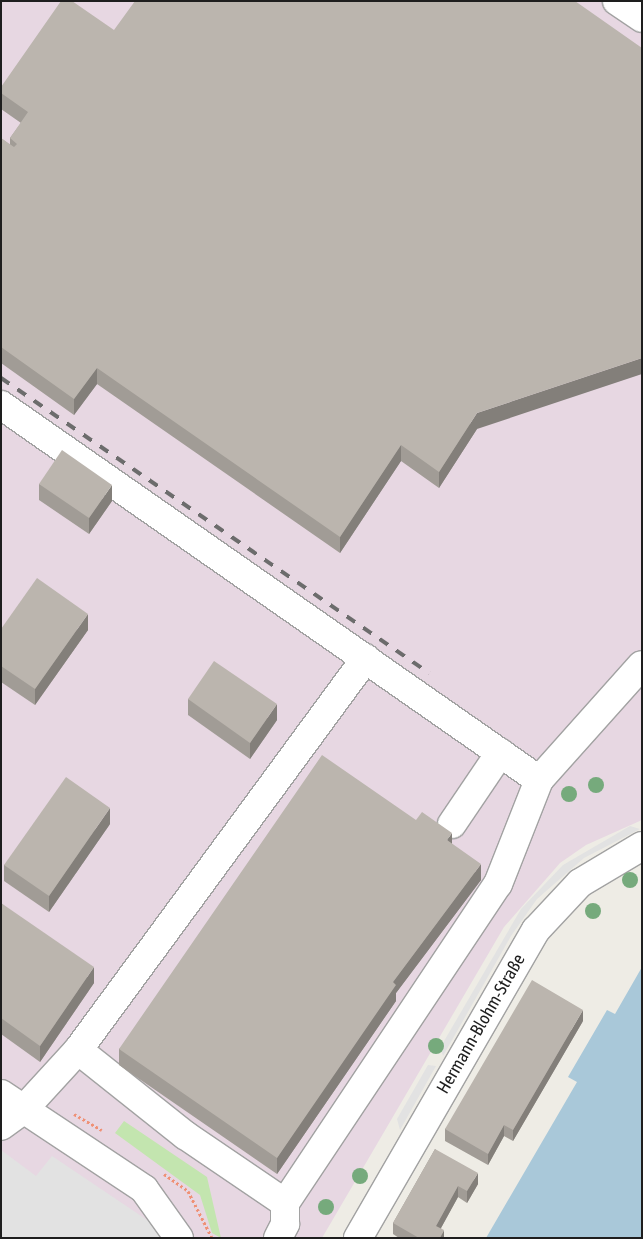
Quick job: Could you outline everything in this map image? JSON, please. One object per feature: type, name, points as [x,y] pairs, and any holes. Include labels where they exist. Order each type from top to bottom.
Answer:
[{"type":"street","points":[[617,1],[642,18]]},
{"type":"street","points":[[1,405],[539,780]]},
{"type":"street","points":[[1,1126],[24,1109],[78,1050],[366,658]]},
{"type":"street","points":[[278,1238],[285,1224],[285,1203],[498,884],[539,780],[642,665]]},
{"type":"street","points":[[452,824],[500,753]]},
{"type":"street","name":"Hermann-Blohm-Straße","points":[[358,1238],[536,930],[580,883],[642,846]]},
{"type":"street","points":[[78,1050],[185,1135],[285,1203]]},
{"type":"street","points":[[1,1094],[144,1189],[169,1217],[179,1238]]},
{"type":"shaded area","points":[[1,1],[642,1],[642,820],[586,845],[560,863],[504,927],[322,1238],[1,1238]]},
{"type":"shaded area","points":[[630,826],[640,829],[584,858],[537,899],[511,936],[443,1056],[440,1048],[521,909],[563,865]]},
{"type":"shaded area","points":[[428,1065],[436,1066],[400,1130],[397,1119]]},
{"type":"shaded area","points":[[1,1150],[36,1176],[52,1156],[159,1228],[161,1238],[1,1238]]},
{"type":"green space","points":[[124,1121],[207,1177],[221,1238],[212,1233],[200,1195],[115,1133]]},
{"type":"water","points":[[642,967],[642,1238],[486,1238],[577,1082],[568,1077],[607,1010],[615,1014]]},
{"type":"building","points":[[61,1],[72,1],[114,30],[135,1],[575,1],[642,48],[642,358],[477,413],[439,472],[401,445],[340,537],[97,368],[74,399],[1,347],[1,138],[14,147],[17,144],[10,138],[28,112],[1,93],[1,87]]},
{"type":"building","points":[[62,450],[112,485],[89,518],[39,484]]},
{"type":"building","points":[[37,578],[88,614],[35,689],[1,666],[1,629]]},
{"type":"building","points":[[214,661],[277,704],[250,743],[188,699]]},
{"type":"building","points":[[322,755],[416,820],[422,812],[452,833],[447,840],[481,864],[393,982],[396,985],[277,1158],[119,1049]]},
{"type":"building","points":[[66,777],[110,808],[49,896],[4,865]]},
{"type":"building","points":[[1,903],[94,967],[40,1046],[1,1018]]},
{"type":"building","points":[[532,980],[583,1010],[513,1130],[504,1125],[488,1154],[445,1129]]},
{"type":"building","points":[[435,1149],[478,1173],[467,1191],[458,1186],[436,1226],[444,1230],[440,1238],[419,1238],[393,1223]]},
{"type":"railway","points":[[1,378],[429,673]]}]
